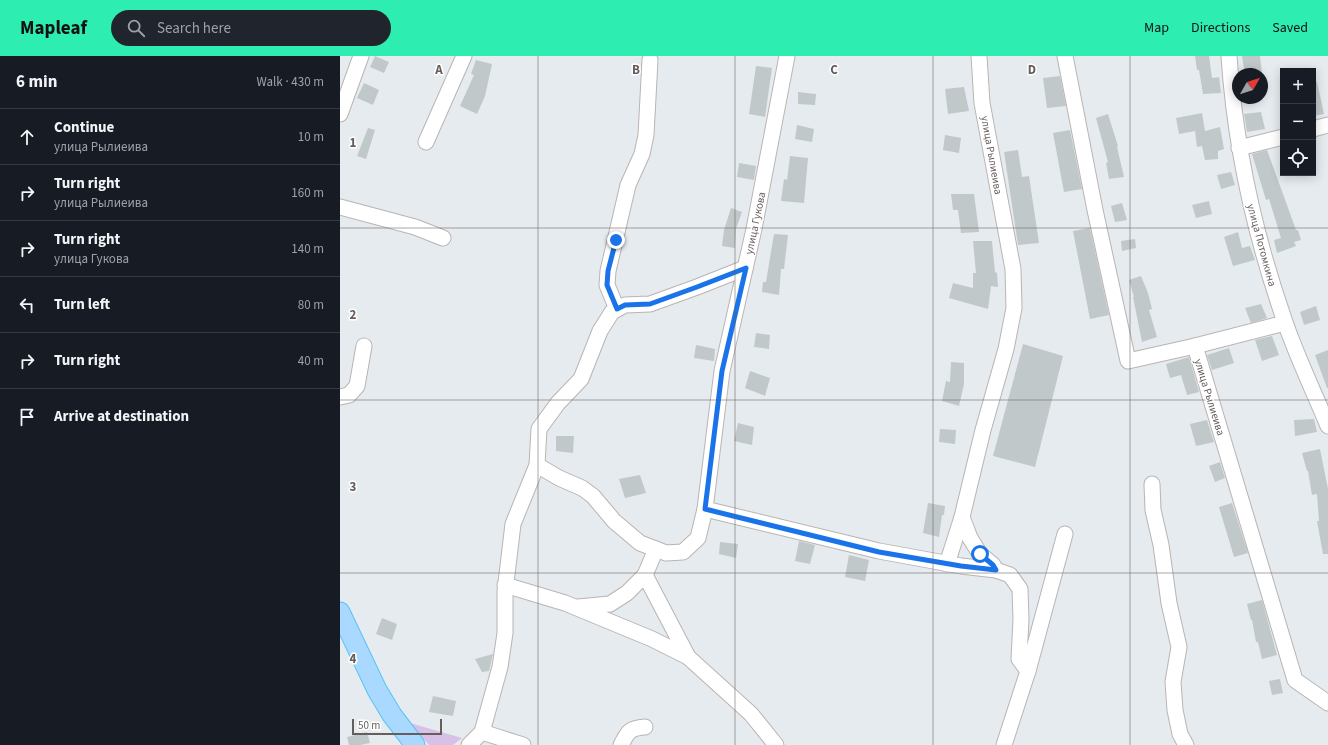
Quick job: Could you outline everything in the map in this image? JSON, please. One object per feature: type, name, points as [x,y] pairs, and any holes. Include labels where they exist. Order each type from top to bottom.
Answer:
[{"type":"main road","points":[[340,612],[377,690],[392,715],[415,745]]},
{"type":"street","points":[[340,114],[361,56]]},
{"type":"street","points":[[426,142],[464,56]]},
{"type":"street","name":"улица Гукова","points":[[537,465],[559,478],[582,488],[593,496],[614,521],[640,543],[666,553],[683,552],[698,538],[705,509],[722,371],[746,268],[787,56]]},
{"type":"street","name":"улица Рылиеива","points":[[947,564],[962,518],[983,430],[1006,349],[1014,308],[1013,269],[982,103],[979,56]]},
{"type":"street","name":"улица Рылиеива","points":[[1065,56],[1095,210],[1128,361],[1195,346],[1295,680],[1328,703]]},
{"type":"street","name":"улица Потомкина","points":[[1228,56],[1230,83],[1239,148],[1256,230],[1285,324],[1328,426]]},
{"type":"street","points":[[617,309],[607,285],[608,271],[628,185],[642,154],[646,135],[645,57]]},
{"type":"street","points":[[1316,128],[1328,125]]},
{"type":"street","points":[[1239,148],[1280,138]]},
{"type":"street","points":[[340,207],[415,227],[443,238]]},
{"type":"street","points":[[469,745],[482,732],[500,667],[505,633],[505,585],[514,524],[537,465],[539,429],[558,403],[581,379],[600,331],[612,312],[625,305],[650,304],[746,268]]},
{"type":"street","points":[[1195,346],[1285,324]]},
{"type":"street","points":[[340,397],[349,395],[357,386],[364,346]]},
{"type":"street","points":[[1152,484],[1153,510],[1161,545],[1169,603],[1179,647],[1173,682],[1175,710],[1180,734],[1186,745]]},
{"type":"street","points":[[705,509],[879,552],[947,564],[996,570],[1010,575],[1020,588],[1021,619],[1019,659],[1028,672]]},
{"type":"street","points":[[962,518],[970,538],[980,554],[993,565],[996,570]]},
{"type":"street","points":[[1004,745],[1028,672],[1065,534]]},
{"type":"street","points":[[575,608],[610,604],[627,593],[645,575],[656,549]]},
{"type":"street","points":[[645,575],[688,657]]},
{"type":"street","points":[[505,585],[575,608],[652,639],[688,657],[751,714],[776,745]]},
{"type":"street","points":[[621,745],[626,735],[633,728],[645,727]]},
{"type":"street","points":[[482,732],[523,745]]},
{"type":"shaded area","points":[[410,723],[462,738],[453,745],[429,745]]},
{"type":"building","points":[[375,56],[389,62],[384,73],[370,67]]},
{"type":"building","points":[[1195,56],[1209,56],[1212,78],[1219,77],[1221,93],[1203,94]]},
{"type":"building","points":[[1242,56],[1260,56],[1261,68],[1244,68]]},
{"type":"building","points":[[476,60],[492,64],[485,96],[477,114],[460,106],[474,75],[471,74]]},
{"type":"building","points":[[756,66],[772,68],[765,117],[749,114]]},
{"type":"building","points":[[1060,76],[1066,106],[1047,108],[1043,78]]},
{"type":"building","points":[[1316,82],[1317,82],[1324,114],[1316,115]]},
{"type":"building","points":[[364,83],[379,90],[373,105],[357,98]]},
{"type":"building","points":[[964,87],[969,111],[948,114],[945,89]]},
{"type":"building","points":[[798,92],[816,94],[815,105],[798,104]]},
{"type":"building","points":[[1261,112],[1265,129],[1247,132],[1244,114]]},
{"type":"building","points":[[1202,113],[1205,131],[1220,127],[1224,149],[1218,151],[1218,159],[1205,160],[1202,146],[1197,147],[1195,131],[1179,134],[1176,118]]},
{"type":"building","points":[[1108,114],[1118,146],[1124,177],[1109,179],[1106,163],[1108,162],[1096,118]]},
{"type":"building","points":[[797,125],[814,129],[812,142],[795,139]]},
{"type":"building","points":[[368,128],[375,130],[366,159],[357,156]]},
{"type":"building","points":[[1070,130],[1082,189],[1064,192],[1053,133]]},
{"type":"building","points":[[945,135],[961,138],[959,153],[943,150]]},
{"type":"building","points":[[1018,150],[1022,177],[1029,176],[1039,243],[1018,245],[1004,152]]},
{"type":"building","points":[[1267,150],[1301,240],[1294,242],[1296,246],[1277,253],[1274,240],[1281,238],[1269,199],[1266,200],[1252,154]]},
{"type":"building","points":[[790,156],[808,158],[804,203],[781,201],[784,179],[787,180]]},
{"type":"building","points":[[739,163],[756,166],[754,180],[737,177]]},
{"type":"building","points":[[1231,172],[1235,185],[1221,189],[1217,175]]},
{"type":"building","points":[[951,194],[974,194],[979,232],[961,233],[958,210],[953,210]]},
{"type":"building","points":[[1209,201],[1212,214],[1196,218],[1192,205]]},
{"type":"building","points":[[1122,203],[1127,220],[1115,222],[1111,206]]},
{"type":"building","points":[[731,208],[742,212],[736,229],[735,248],[722,246],[724,230]]},
{"type":"building","points":[[1090,228],[1109,315],[1090,319],[1073,231]]},
{"type":"building","points":[[1238,232],[1242,248],[1250,246],[1255,260],[1233,266],[1224,237]]},
{"type":"building","points":[[774,234],[788,235],[784,269],[781,269],[779,295],[762,292],[763,282],[766,282]]},
{"type":"building","points":[[1135,239],[1136,248],[1122,251],[1121,241]]},
{"type":"building","points":[[973,241],[992,241],[998,287],[991,286],[988,309],[949,298],[953,283],[973,288],[973,273],[976,273]]},
{"type":"building","points":[[1141,276],[1148,293],[1152,309],[1149,310],[1157,337],[1142,342],[1134,297],[1129,280]]},
{"type":"building","points":[[1261,304],[1267,318],[1251,323],[1245,308]]},
{"type":"building","points":[[1316,306],[1320,320],[1304,325],[1300,312]]},
{"type":"building","points":[[756,333],[770,335],[769,349],[754,347]]},
{"type":"building","points":[[1272,336],[1279,355],[1262,361],[1255,340]]},
{"type":"building","points":[[1023,344],[1063,356],[1035,467],[993,456]]},
{"type":"building","points":[[696,345],[715,349],[714,361],[694,358]]},
{"type":"building","points":[[1229,348],[1234,363],[1212,370],[1207,355]]},
{"type":"building","points":[[1328,350],[1328,388],[1327,388],[1315,355]]},
{"type":"building","points":[[1189,357],[1199,392],[1187,395],[1181,375],[1170,378],[1166,364]]},
{"type":"building","points":[[951,362],[964,363],[964,384],[959,406],[942,401],[946,381],[950,382]]},
{"type":"building","points":[[750,371],[770,378],[765,396],[745,388]]},
{"type":"building","points":[[1314,419],[1317,432],[1295,436],[1294,420]]},
{"type":"building","points":[[1207,420],[1214,442],[1196,446],[1190,424]]},
{"type":"building","points":[[738,423],[754,427],[752,445],[734,441]]},
{"type":"building","points":[[940,429],[956,430],[955,444],[939,442]]},
{"type":"building","points":[[556,436],[574,436],[573,453],[556,451]]},
{"type":"building","points":[[1320,449],[1328,489],[1328,554],[1323,554],[1317,521],[1319,521],[1317,494],[1312,495],[1308,471],[1302,453]]},
{"type":"building","points":[[1220,462],[1225,478],[1215,482],[1209,466]]},
{"type":"building","points":[[640,475],[646,493],[625,498],[619,479]]},
{"type":"building","points":[[928,503],[945,506],[944,515],[942,515],[939,537],[923,533]]},
{"type":"building","points":[[1232,503],[1248,553],[1234,557],[1219,507]]},
{"type":"building","points":[[799,541],[815,545],[810,564],[795,561]]},
{"type":"building","points":[[720,542],[738,544],[736,558],[719,554]]},
{"type":"building","points":[[849,555],[869,560],[865,581],[845,577]]},
{"type":"building","points":[[1262,600],[1277,655],[1262,659],[1258,642],[1256,642],[1247,604]]},
{"type":"building","points":[[382,618],[397,624],[392,640],[376,634]]},
{"type":"building","points":[[493,654],[489,671],[482,672],[475,659]]},
{"type":"building","points":[[1280,679],[1283,693],[1272,695],[1269,681]]},
{"type":"building","points":[[433,696],[456,701],[453,716],[429,712]]},
{"type":"building","points":[[367,732],[370,743],[349,745],[347,737]]},
{"type":"route","points":[[616,240],[608,271],[607,285],[617,309],[625,305],[650,304],[746,268],[722,371],[705,509],[879,552],[961,566],[996,570],[993,565],[980,554]]}]
